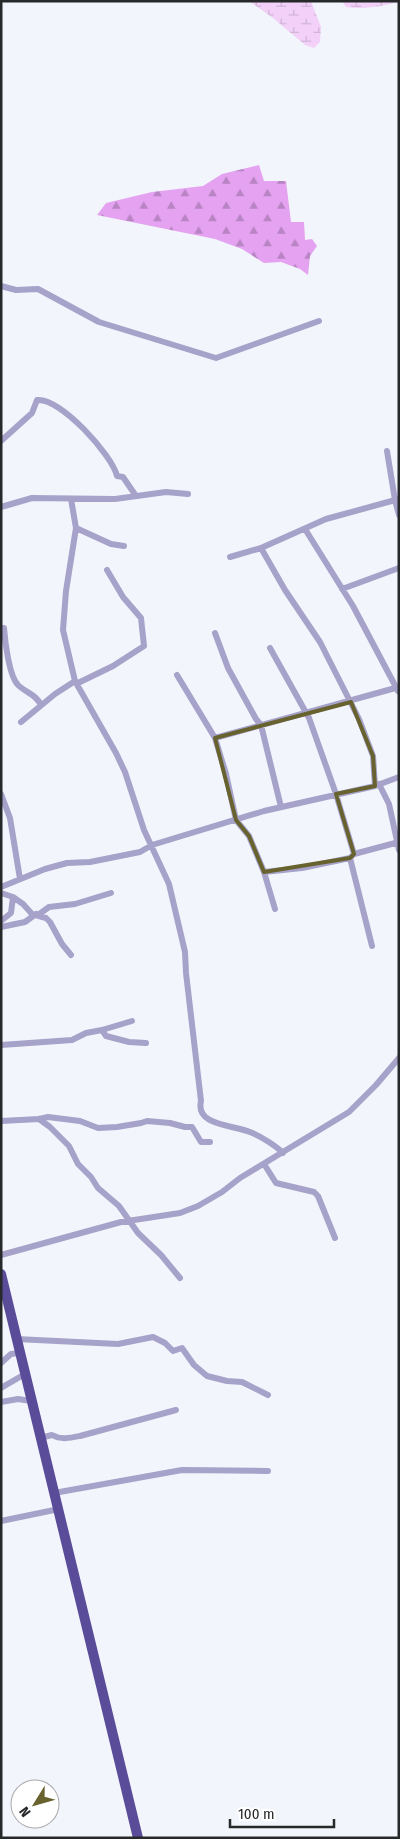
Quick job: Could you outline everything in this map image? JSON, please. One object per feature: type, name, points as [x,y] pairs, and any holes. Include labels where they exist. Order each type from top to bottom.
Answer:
[{"type":"highway","points":[[1,1274],[138,1838]]},
{"type":"street","points":[[1,286],[16,290],[38,290],[99,322],[216,358],[319,321]]},
{"type":"street","points":[[1,440],[32,413],[37,400],[40,399],[53,404],[84,430],[111,463],[117,476],[122,477],[136,496]]},
{"type":"street","points":[[387,451],[399,515]]},
{"type":"street","points":[[1,507],[32,498],[115,499],[166,492],[188,494]]},
{"type":"street","points":[[71,499],[76,528],[66,591],[63,630],[76,682],[125,772],[144,830],[162,872],[170,884],[185,952],[201,1113],[209,1121],[251,1132],[276,1146],[283,1153]]},
{"type":"street","points":[[230,557],[261,548],[326,519],[397,500]]},
{"type":"street","points":[[76,528],[110,544],[124,546]]},
{"type":"street","points":[[214,738],[398,689],[342,589],[305,529]]},
{"type":"street","points":[[261,548],[285,590],[320,642],[359,719],[373,756],[377,785],[389,804],[399,850]]},
{"type":"street","points":[[342,589],[399,568]]},
{"type":"street","points":[[21,722],[55,694],[76,682],[98,675],[144,646],[142,618],[123,597],[107,570]]},
{"type":"street","points":[[1,628],[4,628],[14,678],[18,686],[38,699],[41,705]]},
{"type":"street","points":[[215,634],[228,668],[261,725],[281,807]]},
{"type":"street","points":[[270,648],[306,713],[336,794],[372,946]]},
{"type":"street","points":[[177,675],[214,738],[226,774],[236,820],[250,836],[264,872],[275,909]]},
{"type":"street","points":[[1,887],[67,863],[90,862],[140,852],[152,845],[236,820],[281,807],[377,785],[399,777]]},
{"type":"street","points":[[1,794],[10,818],[20,879]]},
{"type":"street","points":[[264,872],[302,868],[398,843]]},
{"type":"street","points":[[1,927],[25,922],[49,907],[75,904],[110,893]]},
{"type":"street","points":[[1,894],[13,897],[32,914],[37,914],[50,922],[62,944],[71,955]]},
{"type":"street","points":[[1,920],[10,913],[13,897]]},
{"type":"street","points":[[1,1045],[72,1040],[86,1033],[132,1021]]},
{"type":"street","points":[[102,1030],[106,1036],[112,1038],[146,1043]]},
{"type":"street","points":[[1,1255],[130,1221],[180,1214],[198,1206],[222,1192],[240,1178],[349,1112],[376,1086],[399,1058]]},
{"type":"street","points":[[1,1121],[48,1117],[88,1123],[98,1128],[141,1124],[147,1121],[170,1123],[185,1128],[192,1127],[201,1142],[210,1142]]},
{"type":"street","points":[[39,1119],[69,1146],[78,1164],[91,1177],[98,1188],[119,1206],[138,1233],[161,1255],[180,1278]]},
{"type":"street","points":[[264,1164],[276,1183],[314,1192],[318,1196],[336,1238]]},
{"type":"street","points":[[16,1339],[118,1344],[153,1337],[165,1343],[173,1351],[182,1348],[194,1365],[208,1376],[227,1381],[242,1382],[268,1395]]},
{"type":"street","points":[[1,1363],[11,1354],[20,1353]]},
{"type":"street","points":[[1,1388],[25,1374]]},
{"type":"street","points":[[1,1402],[18,1399],[31,1401]]},
{"type":"street","points":[[40,1438],[52,1435],[65,1438],[80,1436],[176,1410]]},
{"type":"street","points":[[54,1493],[182,1470],[268,1471]]},
{"type":"street","points":[[1,1521],[59,1509]]},
{"type":"highlighted area","points":[[351,702],[373,756],[375,786],[336,794],[354,854],[350,858],[264,872],[249,836],[236,820],[215,738]]},
{"type":"green space","points":[[249,1],[311,1],[321,27],[320,42],[314,48],[305,45]]},
{"type":"green space","points":[[342,1],[399,2],[359,8],[346,7]]},
{"type":"green space","points":[[259,165],[264,181],[286,181],[291,222],[304,222],[305,240],[312,239],[317,246],[310,256],[308,275],[300,269],[281,262],[264,263],[242,249],[215,239],[97,215],[106,203],[152,192],[203,186],[222,174]]}]
